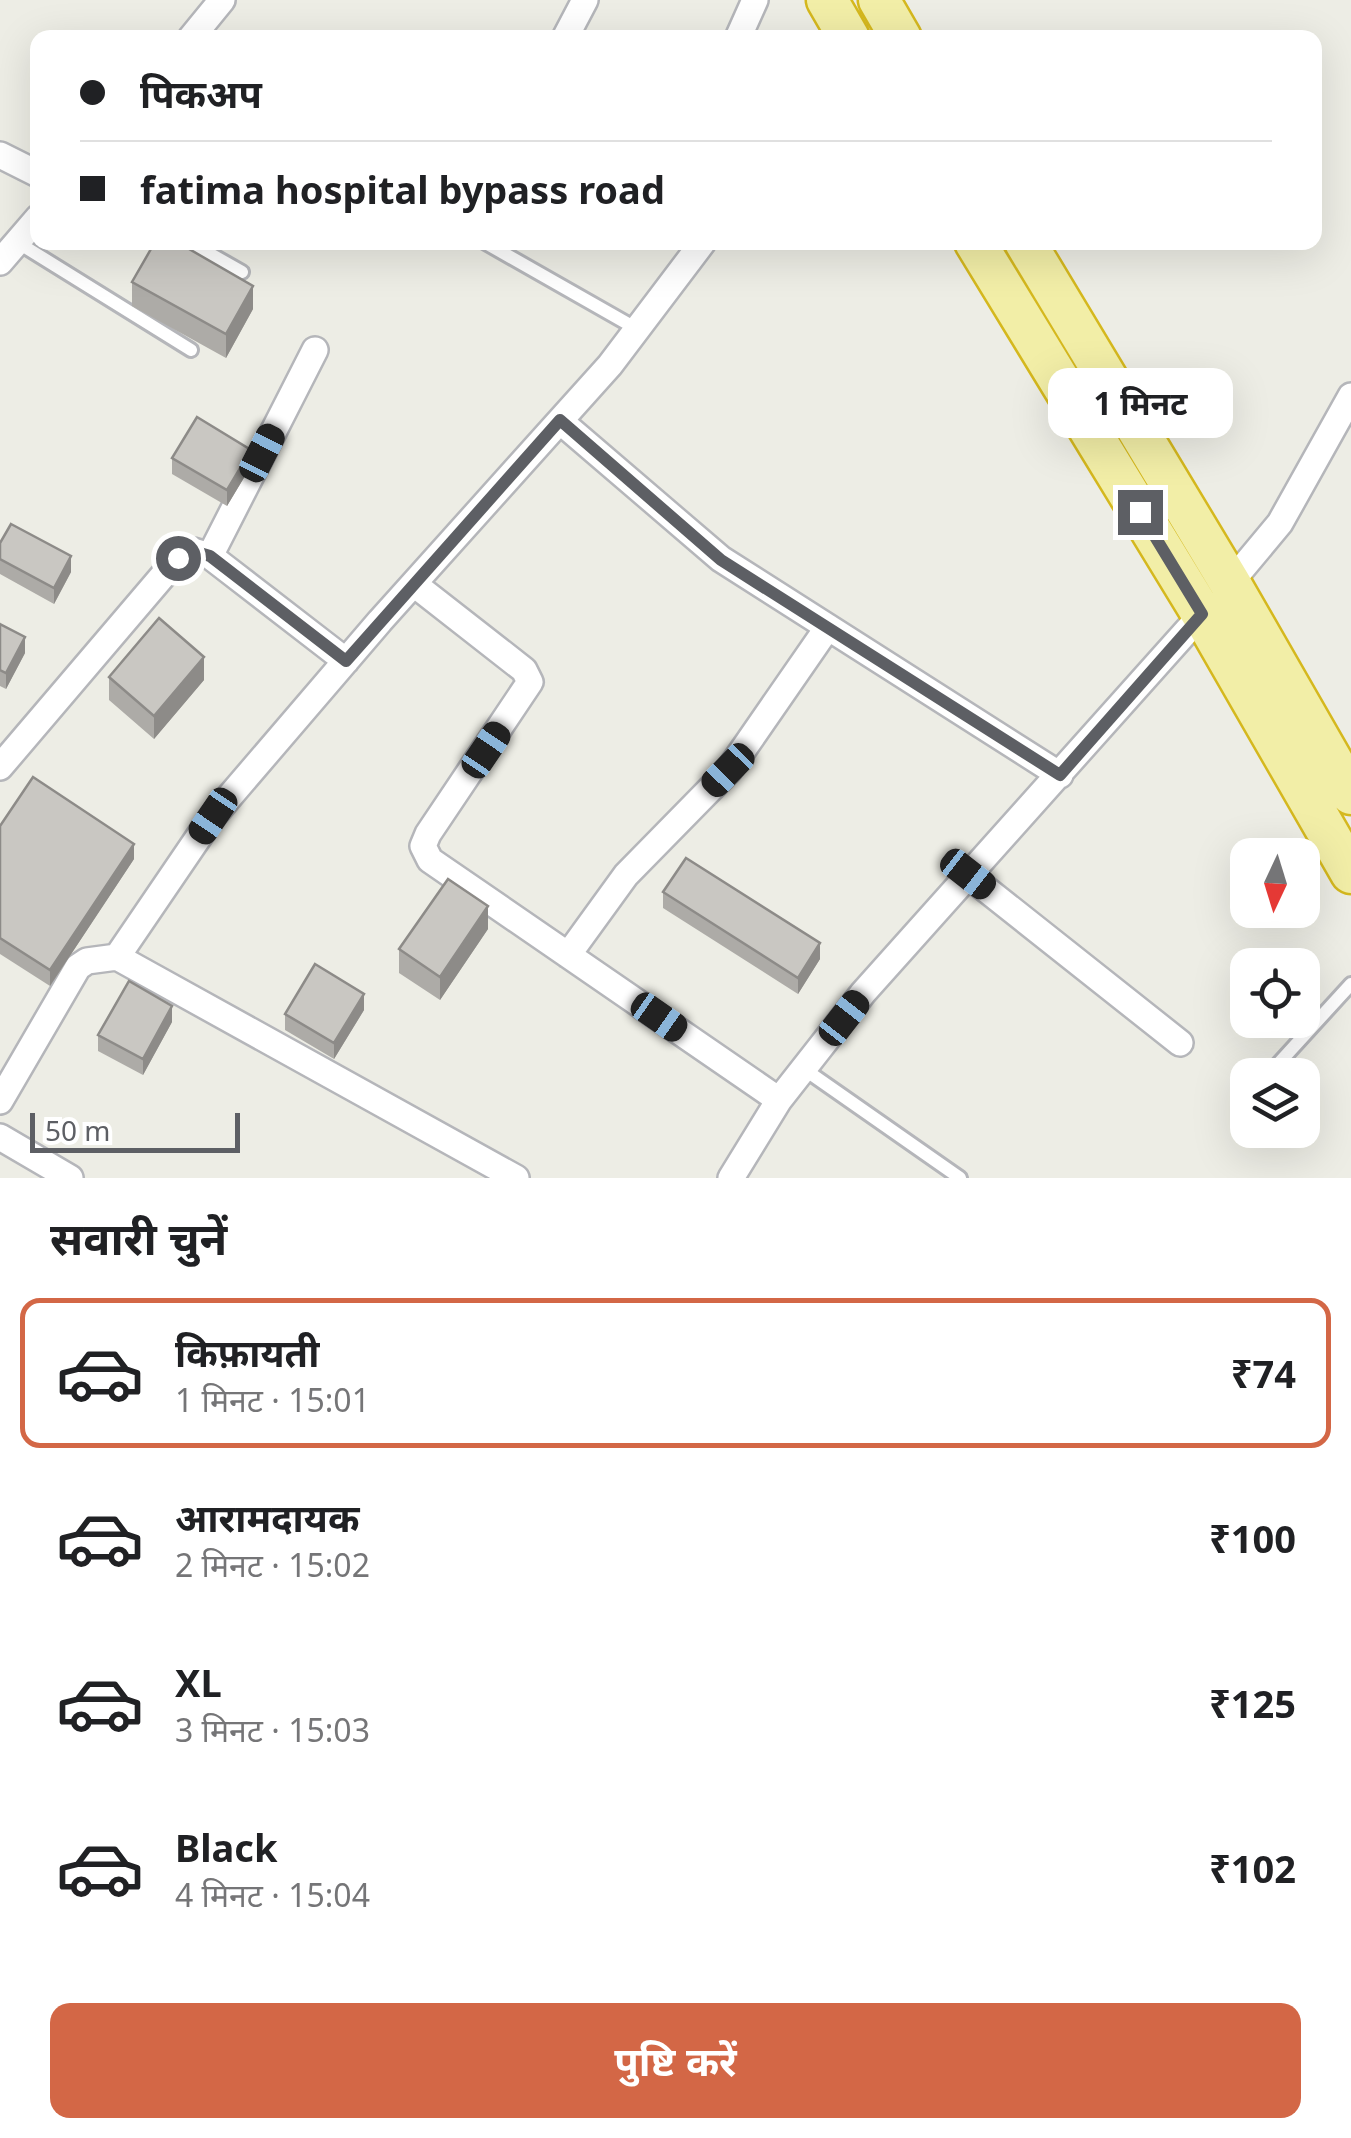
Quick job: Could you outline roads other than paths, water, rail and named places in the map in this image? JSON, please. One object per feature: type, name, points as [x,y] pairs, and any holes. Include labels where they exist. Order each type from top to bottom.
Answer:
[{"type":"highway","points":[[826,0],[845,30]]},
{"type":"highway","points":[[878,0],[896,30]]},
{"type":"highway","points":[[980,250],[1202,614],[1351,873]]},
{"type":"highway","points":[[1030,250],[1230,583],[1351,794]]},
{"type":"street","points":[[198,30],[222,0]]},
{"type":"street","points":[[570,30],[585,0]]},
{"type":"street","points":[[742,30],[755,0]]},
{"type":"street","points":[[0,155],[30,170]]},
{"type":"street","points":[[8,252],[30,227]]},
{"type":"street","points":[[117,957],[213,816],[560,420],[697,250]]},
{"type":"street","points":[[210,556],[315,350]]},
{"type":"street","points":[[1230,583],[1280,522],[1351,396]]},
{"type":"street","points":[[560,420],[721,560],[1060,775]]},
{"type":"street","points":[[0,766],[178,558],[193,551],[210,556],[346,661]]},
{"type":"street","points":[[414,584],[524,670],[530,682],[423,846],[430,860],[779,1100]]},
{"type":"street","points":[[731,1178],[779,1100],[863,992],[1202,614]]},
{"type":"street","points":[[568,955],[626,874],[728,770],[828,628]]},
{"type":"street","points":[[968,874],[1180,1043]]},
{"type":"street","points":[[0,1101],[78,967],[86,961],[117,957],[516,1178]]},
{"type":"street","points":[[0,1137],[70,1178]]},
{"type":"lane","points":[[203,250],[242,272]]},
{"type":"lane","points":[[498,250],[637,329]]},
{"type":"lane","points":[[8,252],[191,350]]},
{"type":"lane","points":[[1284,1058],[1351,984]]},
{"type":"lane","points":[[804,1068],[960,1178]]}]
